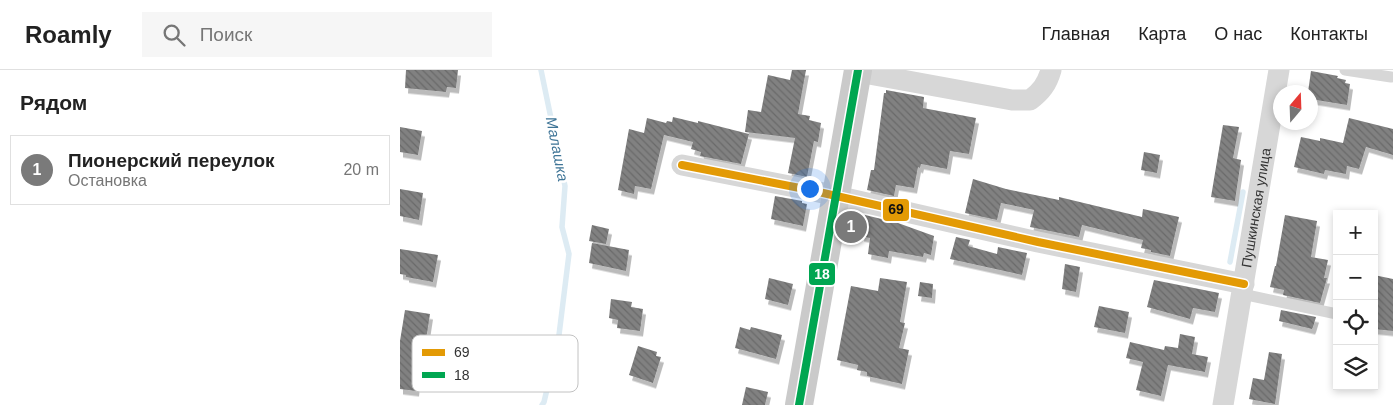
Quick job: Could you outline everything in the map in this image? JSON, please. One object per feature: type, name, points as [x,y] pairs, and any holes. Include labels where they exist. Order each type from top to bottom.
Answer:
[{"type":"main road","points":[[799,405],[858,71]]},
{"type":"street","points":[[858,71],[1012,100],[1030,100],[1042,91],[1051,70]]},
{"type":"street","name":"Пушкинская улица","points":[[1223,405],[1279,70]]},
{"type":"street","points":[[682,165],[801,189],[1243,289]]},
{"type":"lane","points":[[1345,70],[1391,77]]},
{"type":"lane","points":[[1243,289],[1333,313]]},
{"type":"building","points":[[406,70],[458,70],[456,88],[447,87],[446,92],[405,88]]},
{"type":"building","points":[[792,70],[806,70],[798,114],[810,116],[809,120],[821,123],[818,142],[814,141],[807,177],[788,173],[795,138],[745,132],[748,110],[761,112],[768,75],[790,80]]},
{"type":"building","points":[[1311,71],[1338,76],[1337,78],[1346,80],[1345,83],[1350,84],[1347,105],[1318,100],[1318,85],[1309,85]]},
{"type":"building","points":[[886,90],[924,97],[923,108],[976,118],[969,154],[950,151],[947,169],[921,164],[920,168],[918,167],[914,188],[896,185],[894,196],[867,190],[871,170],[874,170],[884,93],[886,93]]},
{"type":"building","points":[[673,117],[698,123],[698,121],[749,134],[741,164],[700,156],[701,152],[691,149],[693,142],[664,135],[651,189],[635,186],[634,194],[618,190],[629,129],[644,133],[647,118],[666,123],[667,121],[672,122]]},
{"type":"building","points":[[1349,118],[1393,129],[1393,155],[1366,147],[1359,169],[1347,166],[1346,174],[1325,170],[1324,174],[1294,167],[1301,137],[1320,141],[1320,138],[1343,143]]},
{"type":"building","points":[[1223,125],[1239,127],[1233,158],[1241,160],[1235,201],[1211,197]]},
{"type":"building","points":[[400,127],[422,131],[418,155],[400,152]]},
{"type":"building","points":[[1144,152],[1160,155],[1157,173],[1141,170]]},
{"type":"building","points":[[973,179],[1006,189],[1059,200],[1059,197],[1142,217],[1143,209],[1179,217],[1170,256],[1141,248],[1143,240],[1082,225],[1079,237],[1030,227],[1034,210],[1001,203],[997,220],[965,213]]},
{"type":"building","points":[[400,189],[423,193],[419,220],[400,216]]},
{"type":"building","points":[[775,196],[802,201],[802,203],[807,204],[803,226],[771,219]]},
{"type":"building","points":[[865,215],[898,223],[934,236],[931,255],[924,253],[923,257],[889,251],[888,258],[868,254],[870,238],[861,236]]},
{"type":"building","points":[[1285,215],[1317,221],[1311,257],[1328,260],[1324,278],[1327,278],[1320,303],[1283,295],[1284,290],[1270,287],[1276,266]]},
{"type":"building","points":[[592,225],[609,229],[606,244],[589,241]]},
{"type":"building","points":[[956,237],[970,240],[968,246],[997,254],[998,247],[1027,253],[1022,275],[950,259]]},
{"type":"building","points":[[592,243],[629,250],[626,271],[589,263]]},
{"type":"building","points":[[400,249],[438,255],[433,282],[406,277],[406,275],[400,274]]},
{"type":"building","points":[[1065,264],[1080,267],[1076,292],[1062,289]]},
{"type":"building","points":[[1378,276],[1393,279],[1393,331],[1378,329]]},
{"type":"building","points":[[769,278],[793,284],[788,305],[765,299]]},
{"type":"building","points":[[880,278],[907,282],[900,322],[905,323],[899,348],[909,350],[902,384],[867,376],[867,372],[857,370],[858,365],[837,360],[851,286],[878,291]]},
{"type":"building","points":[[1154,280],[1219,293],[1215,312],[1193,308],[1190,319],[1147,307]]},
{"type":"building","points":[[920,282],[933,284],[932,298],[918,296]]},
{"type":"building","points":[[611,299],[632,302],[631,307],[643,309],[640,331],[617,328],[618,320],[609,318]]},
{"type":"building","points":[[1099,306],[1129,312],[1125,333],[1094,327]]},
{"type":"building","points":[[405,310],[430,314],[427,335],[412,335],[412,390],[400,389],[400,341]]},
{"type":"building","points":[[1281,310],[1316,317],[1312,329],[1279,321]]},
{"type":"building","points":[[740,327],[750,330],[751,327],[782,335],[776,359],[735,348]]},
{"type":"building","points":[[1180,334],[1195,337],[1192,354],[1208,357],[1205,372],[1168,365],[1161,396],[1136,390],[1143,362],[1126,358],[1130,342],[1164,350],[1165,346],[1178,348]]},
{"type":"building","points":[[638,346],[657,352],[656,356],[661,357],[653,383],[629,375]]},
{"type":"building","points":[[1269,352],[1282,354],[1275,404],[1249,399],[1253,378],[1264,380]]},
{"type":"building","points":[[746,387],[768,392],[765,405],[742,405]]},
{"type":"waterway","name":"Малашка","points":[[541,70],[565,186],[562,227],[569,254],[559,335]]},
{"type":"waterway","points":[[1230,262],[1243,192]]},
{"type":"waterway","name":"Малашка","points":[[542,405],[546,392]]},
{"type":"transit line","name":"18","points":[[799,405],[858,70]]},
{"type":"transit line","name":"69","points":[[682,165],[810,190],[1038,242],[1244,284]]},
{"type":"place","name":"Пионерский переулок","points":[[851,227]]}]
